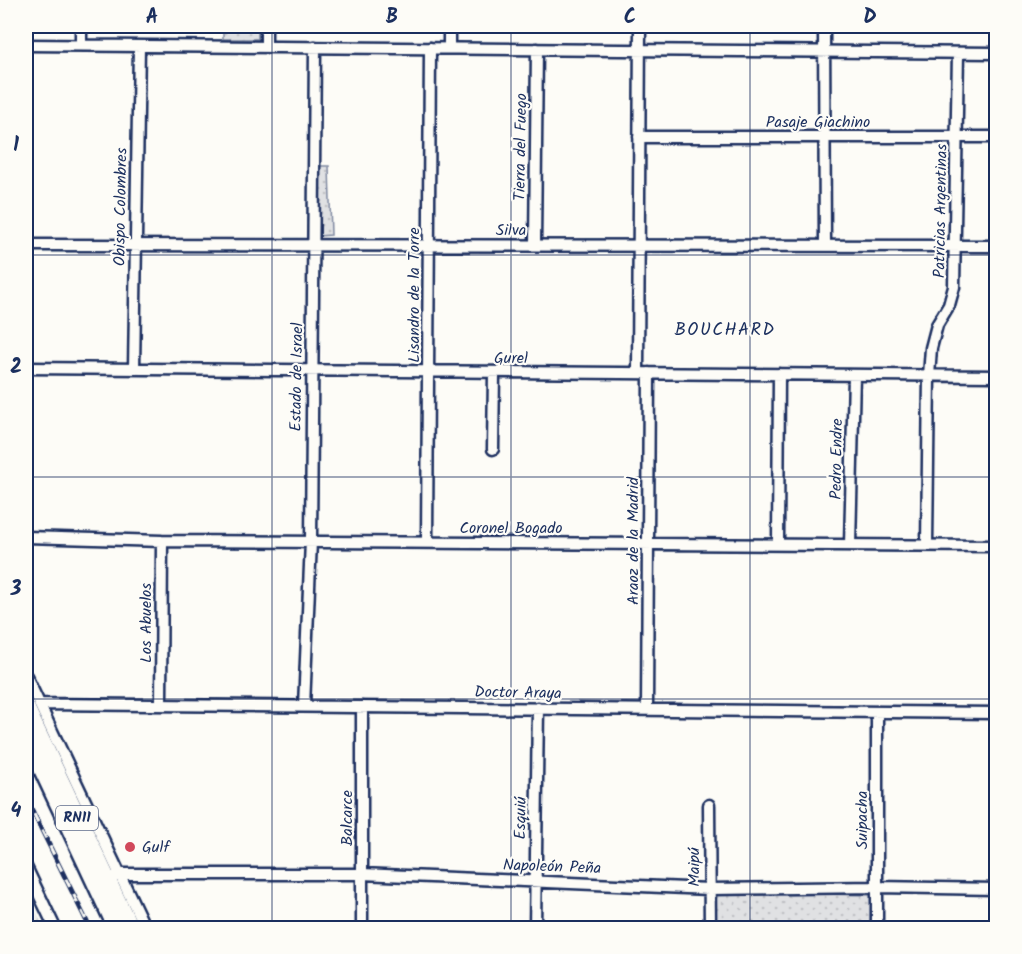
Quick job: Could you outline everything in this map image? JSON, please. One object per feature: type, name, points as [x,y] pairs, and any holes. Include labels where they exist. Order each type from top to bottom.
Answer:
[{"type":"main road","name":"RN11","points":[[32,705],[113,877],[131,928]]},
{"type":"main road","name":"RN11","points":[[26,736],[116,928]]},
{"type":"street","points":[[81,26],[81,45]]},
{"type":"street","points":[[266,47],[267,26]]},
{"type":"street","points":[[449,26],[449,48]]},
{"type":"street","name":"Araoz de la Madrid","points":[[640,26],[639,246],[648,544],[647,709]]},
{"type":"street","points":[[824,26],[825,246]]},
{"type":"street","points":[[26,45],[996,53]]},
{"type":"street","name":"Obispo Colombres","points":[[134,369],[139,46]]},
{"type":"street","name":"Estado de Israel","points":[[304,706],[311,542],[315,47]]},
{"type":"street","name":"Lisandro de la Torre","points":[[427,542],[430,48]]},
{"type":"street","name":"Tierra del Fuego","points":[[534,245],[537,49]]},
{"type":"street","name":"Patricias Argentinas","points":[[927,545],[931,348],[937,325],[949,305],[954,287],[958,53]]},
{"type":"street","name":"Pasaje Giachino","points":[[639,137],[996,137]]},
{"type":"street","name":"Silva","points":[[26,245],[996,246]]},
{"type":"street","name":"Gurel","points":[[26,368],[996,376]]},
{"type":"street","points":[[493,449],[494,373]]},
{"type":"street","points":[[778,374],[778,544]]},
{"type":"street","name":"Pedro Endre","points":[[850,545],[854,375]]},
{"type":"street","name":"Coronel Bogado","points":[[26,537],[162,541],[996,546]]},
{"type":"street","name":"Los Abuelos","points":[[161,705],[162,541]]},
{"type":"street","points":[[26,676],[32,705]]},
{"type":"street","name":"Doctor Araya","points":[[32,705],[996,713]]},
{"type":"street","name":"Balcarce","points":[[362,707],[362,928]]},
{"type":"street","name":"Esquiú","points":[[535,928],[538,708]]},
{"type":"street","name":"Suipacha","points":[[877,928],[878,712]]},
{"type":"street","name":"Maipú","points":[[709,805],[710,928]]},
{"type":"street","points":[[26,867],[55,928]]},
{"type":"street","name":"Napoleón Peña","points":[[113,877],[362,874],[710,889],[877,887],[996,889]]},
{"type":"street","points":[[113,877],[145,928]]},
{"type":"shaded area","points":[[223,26],[258,26],[258,39],[223,39]]},
{"type":"shaded area","points":[[317,166],[329,166],[331,235],[318,236]]},
{"type":"shaded area","points":[[26,888],[44,928],[26,928]]},
{"type":"shaded area","points":[[715,892],[871,895],[870,928],[715,928]]},
{"type":"railway","points":[[26,798],[90,928]]},
{"type":"place","name":"Gulf","points":[[130,847]]},
{"type":"district","name":"BOUCHARD","points":[[725,330]]}]
